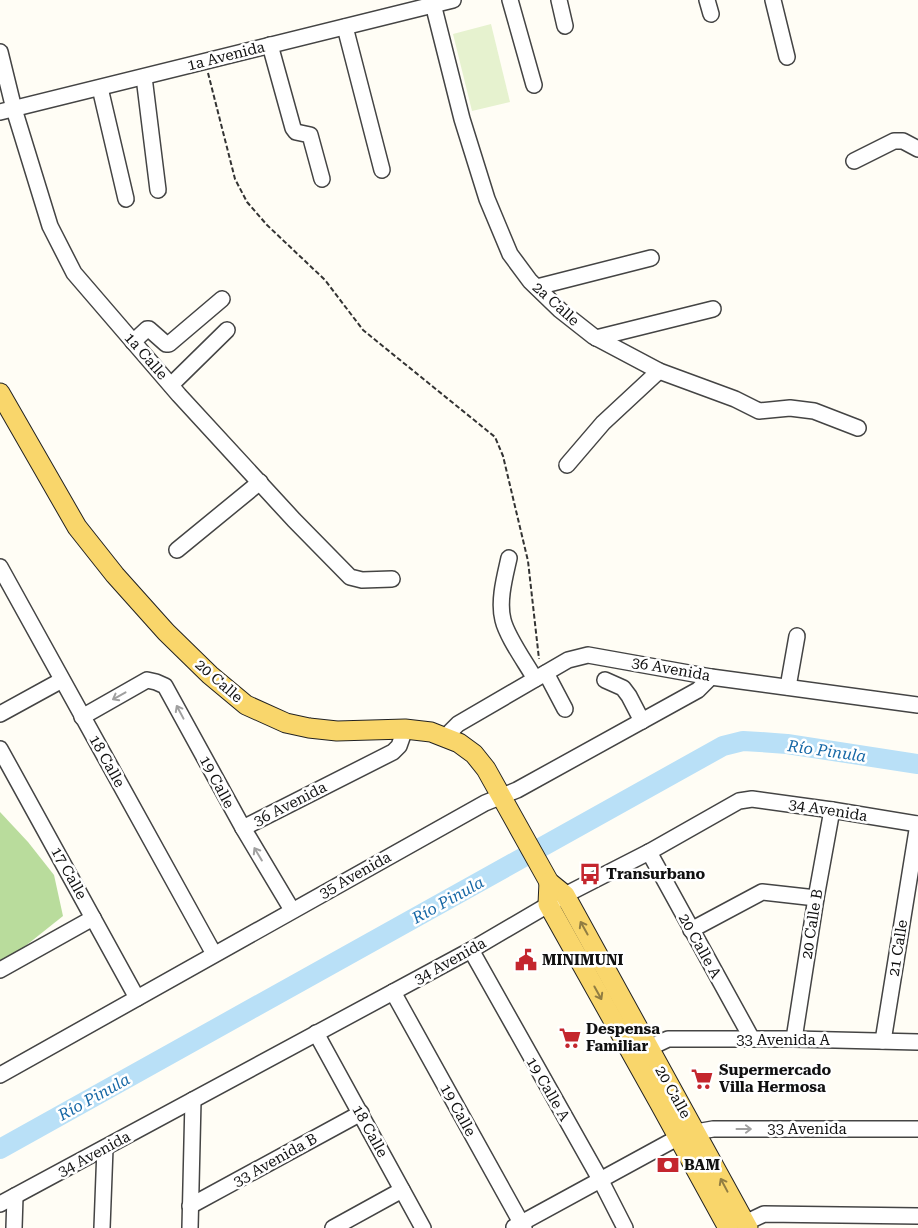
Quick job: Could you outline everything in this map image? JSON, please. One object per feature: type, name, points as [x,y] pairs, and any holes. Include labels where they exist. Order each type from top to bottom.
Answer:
[{"type":"main road","name":"20 Calle","points":[[0,393],[78,526],[115,575],[166,632],[210,675],[246,705],[286,723],[309,728],[337,731],[405,729],[431,732],[460,742],[474,754],[486,769],[545,876],[565,895],[649,1048],[687,1135],[740,1226]]},
{"type":"main road","points":[[545,876],[548,904]]},
{"type":"main road","name":"20 Calle","points":[[548,904],[660,1104],[687,1135]]},
{"type":"street","name":"1a Avenida","points":[[7,111],[345,27],[432,2],[453,0]]},
{"type":"street","points":[[510,0],[534,85]]},
{"type":"street","points":[[559,0],[565,26]]},
{"type":"street","points":[[773,0],[787,57]]},
{"type":"street","name":"2a Calle","points":[[432,2],[462,119],[487,198],[510,254],[537,288],[560,310],[596,338],[659,370],[735,399],[759,411],[790,408],[814,411],[858,428]]},
{"type":"street","points":[[345,27],[382,170]]},
{"type":"street","points":[[270,45],[293,128],[296,132],[310,135],[322,179]]},
{"type":"street","name":"1a Calle","points":[[0,52],[7,111],[50,226],[74,273],[171,385],[294,520],[350,577],[362,580],[392,579]]},
{"type":"street","points":[[144,76],[158,190]]},
{"type":"street","points":[[100,88],[126,199]]},
{"type":"street","points":[[854,161],[894,141],[903,141],[918,149]]},
{"type":"street","points":[[537,288],[651,258]]},
{"type":"street","points":[[132,342],[146,329],[149,329],[166,344],[169,344],[222,299]]},
{"type":"street","points":[[596,338],[713,309]]},
{"type":"street","points":[[171,385],[227,330]]},
{"type":"street","points":[[567,464],[603,423],[659,370]]},
{"type":"street","points":[[177,550],[260,482]]},
{"type":"street","points":[[509,558],[502,590],[502,620],[509,634],[565,709]]},
{"type":"street","name":"18 Calle","points":[[0,567],[214,954]]},
{"type":"street","points":[[788,687],[797,636]]},
{"type":"street","name":"36 Avenida","points":[[448,737],[458,724],[568,660],[588,655],[711,677],[918,705]]},
{"type":"street","name":"35 Avenida","points":[[0,1075],[476,807],[517,790],[698,690],[711,677]]},
{"type":"street","points":[[0,714],[62,680]]},
{"type":"street","name":"19 Calle","points":[[82,717],[147,680],[156,682],[168,690],[242,828],[292,910]]},
{"type":"street","points":[[605,680],[622,688],[629,696],[642,721]]},
{"type":"street","name":"36 Avenida","points":[[242,828],[393,752],[399,746],[405,729]]},
{"type":"street","name":"17 Calle","points":[[0,749],[137,998]]},
{"type":"street","name":"34 Avenida","points":[[0,1204],[393,992],[548,904],[649,852],[739,801],[752,799],[918,824]]},
{"type":"street","name":"20 Calle B","points":[[794,1039],[832,810]]},
{"type":"street","name":"21 Calle","points":[[882,1041],[918,824]]},
{"type":"street","name":"20 Calle A","points":[[649,852],[752,1039]]},
{"type":"street","points":[[691,930],[762,892],[816,898]]},
{"type":"street","points":[[0,970],[93,918]]},
{"type":"street","name":"19 Calle A","points":[[470,950],[601,1181],[625,1228]]},
{"type":"street","name":"19 Calle","points":[[393,992],[519,1226]]},
{"type":"street","name":"18 Calle","points":[[316,1033],[422,1228]]},
{"type":"street","name":"33 Avenida A","points":[[649,1048],[668,1039],[794,1039],[918,1042]]},
{"type":"street","points":[[190,1228],[193,1100]]},
{"type":"street","name":"33 Avenida B","points":[[190,1206],[360,1113]]},
{"type":"street","name":"33 Avenida","points":[[519,1226],[687,1135],[714,1128],[918,1129]]},
{"type":"street","points":[[102,1228],[105,1148]]},
{"type":"street","points":[[333,1228],[402,1190]]},
{"type":"street","points":[[14,1228],[15,1196]]},
{"type":"street","points":[[740,1226],[764,1214],[918,1216]]},
{"type":"path","points":[[205,62],[235,179],[247,202],[267,225],[325,280],[363,330],[495,436],[503,456],[528,561],[540,676]]},
{"type":"green space","points":[[491,24],[510,102],[472,111],[453,34]]},
{"type":"green space","points":[[0,812],[28,842],[54,875],[63,916],[9,959],[0,961]]},
{"type":"waterway","name":"Río Pinula","points":[[0,1149],[723,746],[743,741],[787,744],[918,764]]},
{"type":"place","name":"Transurbano","points":[[590,874]]},
{"type":"place","name":"MINIMUNI","points":[[526,960]]},
{"type":"place","name":"Despensa Familiar","points":[[570,1038]]},
{"type":"place","name":"Supermercado Villa Hermosa","points":[[702,1079]]},
{"type":"place","name":"BAM","points":[[668,1165]]}]
